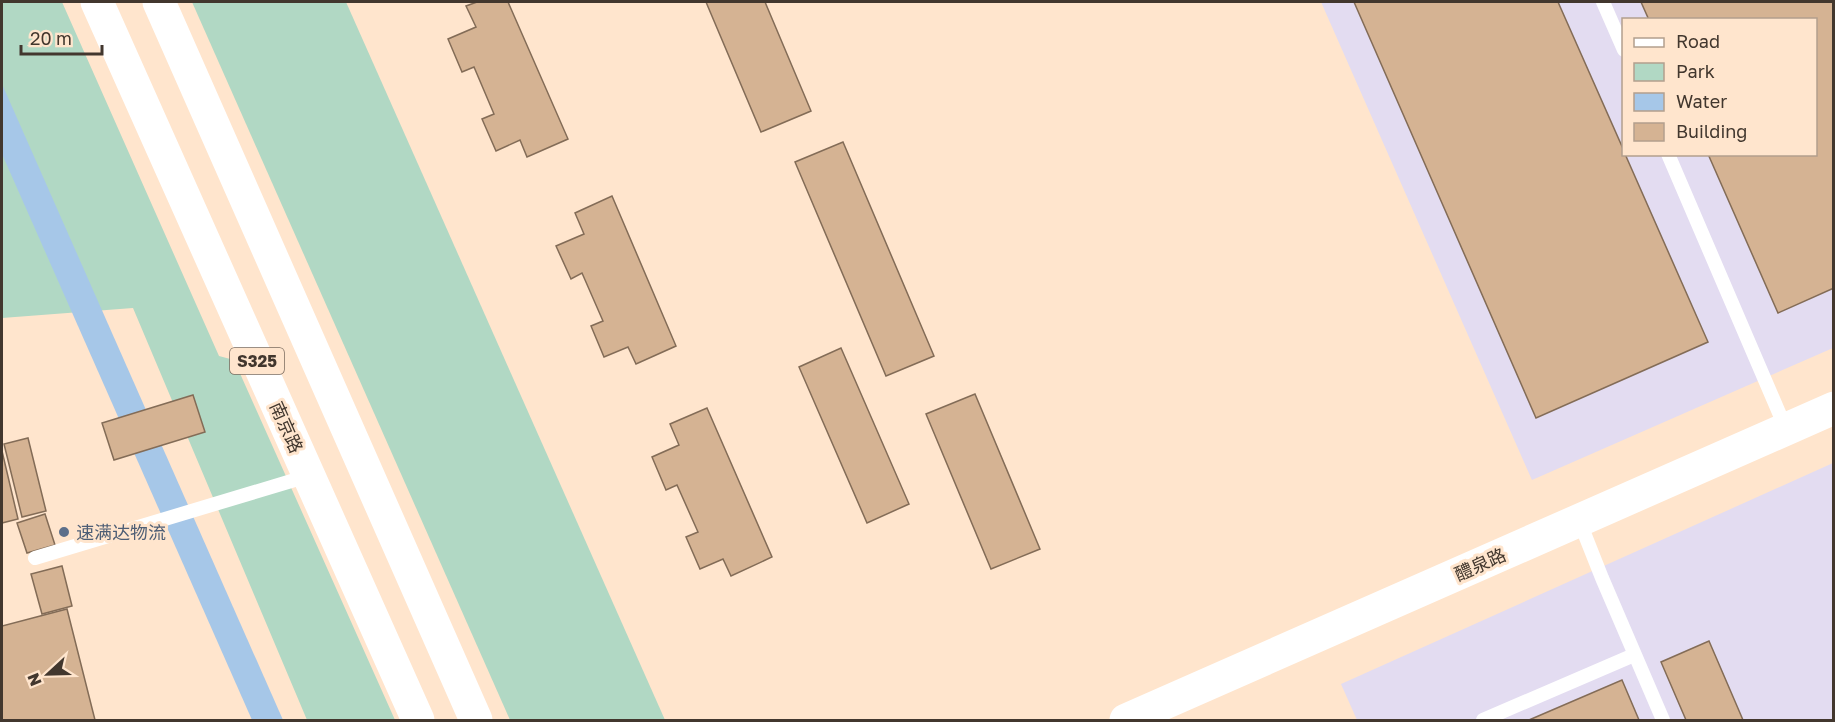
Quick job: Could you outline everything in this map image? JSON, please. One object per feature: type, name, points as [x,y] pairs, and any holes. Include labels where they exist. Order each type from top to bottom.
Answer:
[{"type":"main road","name":"南京路","points":[[97,2],[418,720]]},
{"type":"main road","name":"S325","points":[[159,2],[476,720]]},
{"type":"main road","name":"醴泉路","points":[[1126,720],[1833,408]]},
{"type":"lane","points":[[1603,2],[1622,48]]},
{"type":"lane","points":[[1669,156],[1786,429]]},
{"type":"lane","points":[[35,558],[309,476]]},
{"type":"lane","points":[[1579,520],[1663,720]]},
{"type":"lane","points":[[1483,720],[1634,654]]},
{"type":"shaded area","points":[[1321,2],[1833,2],[1833,348],[1532,480]]},
{"type":"shaded area","points":[[1833,463],[1833,720],[1357,720],[1341,684]]},
{"type":"green space","points":[[2,2],[62,2],[219,356],[234,360],[395,720],[307,720],[133,308],[2,318]]},
{"type":"green space","points":[[192,2],[346,2],[665,720],[510,720]]},
{"type":"water","points":[[2,84],[283,720],[252,720],[2,154]]},
{"type":"building","points":[[477,2],[508,2],[568,139],[527,157],[520,140],[496,151],[482,119],[494,114],[474,67],[462,72],[448,39],[476,27],[466,6]]},
{"type":"building","points":[[706,2],[765,2],[811,111],[761,132]]},
{"type":"building","points":[[1354,2],[1558,2],[1622,146],[1622,156],[1626,156],[1708,342],[1536,418]]},
{"type":"building","points":[[1641,2],[1834,2],[1834,288],[1778,313],[1709,156],[1817,156],[1817,18],[1648,18]]},
{"type":"building","points":[[843,142],[934,356],[886,376],[795,162]]},
{"type":"building","points":[[612,196],[676,346],[636,364],[628,347],[604,357],[591,326],[603,321],[582,273],[571,279],[556,246],[584,234],[575,213]]},
{"type":"building","points":[[841,348],[909,504],[867,523],[799,367]]},
{"type":"building","points":[[975,394],[1040,549],[991,569],[926,414]]},
{"type":"building","points":[[193,395],[205,432],[114,460],[102,423]]},
{"type":"building","points":[[707,408],[772,557],[731,576],[723,559],[700,569],[686,537],[698,532],[677,485],[666,490],[652,457],[679,445],[670,424]]},
{"type":"building","points":[[28,438],[46,511],[22,517],[4,444]]},
{"type":"building","points":[[2,451],[18,519],[2,523]]},
{"type":"building","points":[[45,514],[55,545],[27,553],[17,523]]},
{"type":"building","points":[[62,566],[72,606],[42,614],[31,574]]},
{"type":"building","points":[[67,609],[95,720],[2,720],[2,626]]},
{"type":"building","points":[[1709,641],[1743,720],[1686,720],[1661,662]]},
{"type":"building","points":[[1622,680],[1639,720],[1529,720]]},
{"type":"place","name":"速满达物流","points":[[64,532]]}]
